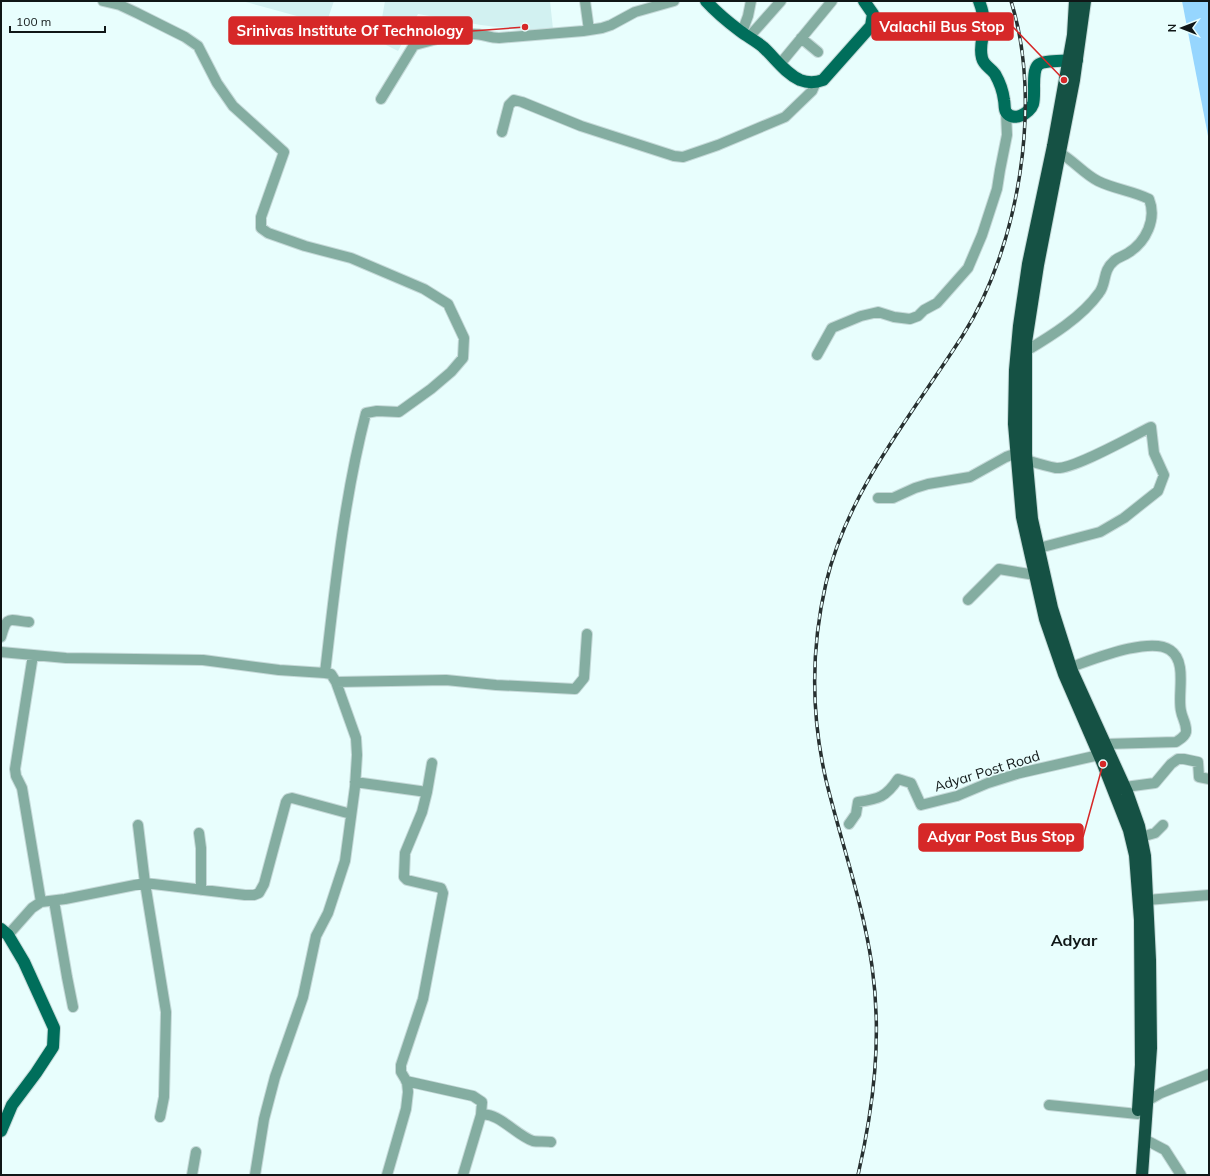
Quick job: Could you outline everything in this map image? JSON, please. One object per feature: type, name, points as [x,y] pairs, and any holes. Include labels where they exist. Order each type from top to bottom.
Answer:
[{"type":"highway","points":[[1075,1],[1072,35],[1072,61],[1060,153],[1038,265],[1026,342],[1022,457],[1022,517],[1045,619],[1072,681],[1099,755],[1129,830],[1134,855],[1140,935],[1141,1065],[1134,1175]]},
{"type":"highway","points":[[1085,1],[1028,264],[1019,326],[1014,424],[1022,457],[1032,519],[1052,608],[1070,668],[1072,681],[1105,744],[1125,788],[1139,826],[1145,856],[1150,960],[1151,1041],[1142,1175]]},
{"type":"main road","points":[[706,1],[714,10],[763,47],[792,75],[799,80],[808,82],[823,80],[871,26],[873,14],[864,1]]},
{"type":"main road","points":[[980,1],[984,27],[980,47],[982,60],[995,74],[1004,97],[1006,112],[1015,117],[1021,116],[1033,105],[1036,71],[1038,65],[1044,62],[1072,61]]},
{"type":"main road","points":[[1,1131],[12,1105],[53,1047],[54,1028],[27,968],[4,932]]},
{"type":"street","points":[[102,1],[120,5],[185,37],[198,46],[217,83],[233,106],[284,152],[261,217],[261,228],[268,233],[305,246],[351,258],[424,289],[448,304],[464,338],[463,358],[451,372],[431,389],[398,412],[376,411],[366,413],[356,450],[338,561],[325,672]]},
{"type":"street","points":[[585,1],[589,30]]},
{"type":"street","points":[[381,99],[414,45],[461,35],[476,34],[490,38],[499,38],[589,30],[611,25],[635,12],[674,1]]},
{"type":"street","points":[[746,35],[751,1]]},
{"type":"street","points":[[746,35],[781,1]]},
{"type":"street","points":[[780,64],[832,1]]},
{"type":"street","points":[[801,38],[818,52]]},
{"type":"street","points":[[502,132],[509,105],[514,100],[581,126],[658,152],[683,157],[718,145],[785,117],[812,92],[816,82]]},
{"type":"street","points":[[817,355],[832,328],[861,316],[878,312],[894,317],[910,319],[918,316],[924,310],[937,303],[968,268],[982,235],[997,190],[1007,135],[1006,112]]},
{"type":"street","points":[[1026,351],[1046,339],[1091,304],[1101,290],[1107,270],[1115,260],[1138,246],[1146,234],[1151,221],[1152,207],[1149,199],[1099,181],[1085,174],[1070,159],[1060,153]]},
{"type":"street","points":[[878,498],[893,498],[922,486],[970,477],[1006,457],[1022,457],[1056,468],[1066,466],[1098,454],[1151,427],[1154,452],[1164,475],[1158,491],[1124,518],[1100,532],[1039,548]]},
{"type":"street","points":[[968,600],[1000,569],[1035,575]]},
{"type":"street","points":[[1,637],[7,621],[12,620],[29,622]]},
{"type":"street","points":[[336,682],[446,680],[496,685],[575,689],[584,678],[587,634]]},
{"type":"street","points":[[1070,668],[1120,651],[1158,646],[1171,650],[1177,658],[1181,669],[1181,711],[1186,724],[1184,737],[1176,742],[1166,741],[1105,744]]},
{"type":"street","points":[[1,652],[66,658],[203,660],[279,670],[325,672],[331,674],[336,682],[356,738],[357,755],[345,861],[328,913],[316,936],[303,997],[275,1077],[264,1119],[255,1175]]},
{"type":"street","points":[[33,655],[14,769],[22,788],[41,902]]},
{"type":"street","name":"Adyar Post Road","points":[[849,824],[856,814],[858,802],[874,799],[890,791],[898,779],[911,784],[921,804],[957,796],[1020,773],[1099,755]]},
{"type":"street","points":[[1125,788],[1155,783],[1171,764],[1176,760],[1181,759],[1198,762],[1199,777],[1209,780]]},
{"type":"street","points":[[387,1175],[406,1109],[408,1092],[406,1081],[402,1072],[402,1065],[423,999],[443,893],[441,888],[407,880],[404,877],[405,853],[422,812],[432,763]]},
{"type":"street","points":[[355,782],[427,792]]},
{"type":"street","points":[[4,932],[41,902],[145,883],[254,895],[259,893],[264,884],[288,799],[292,798],[351,814]]},
{"type":"street","points":[[138,825],[145,883],[166,1012],[164,1098],[160,1117]]},
{"type":"street","points":[[1141,837],[1155,833],[1163,825]]},
{"type":"street","points":[[199,833],[201,848],[201,890]]},
{"type":"street","points":[[1147,900],[1209,895]]},
{"type":"street","points":[[54,900],[66,977],[73,1007]]},
{"type":"street","points":[[1147,1100],[1209,1074]]},
{"type":"street","points":[[406,1081],[473,1096],[482,1102],[481,1115],[463,1175]]},
{"type":"street","points":[[1049,1105],[1138,1114]]},
{"type":"street","points":[[481,1115],[486,1114],[499,1120],[533,1141],[551,1142]]},
{"type":"street","points":[[1144,1138],[1165,1150],[1181,1175]]},
{"type":"street","points":[[192,1175],[196,1152]]},
{"type":"shaded area","points":[[242,1],[334,1],[326,24]]},
{"type":"shaded area","points":[[385,1],[550,1],[553,29],[528,31],[481,25],[418,14],[398,51],[378,41]]},
{"type":"water","points":[[1182,1],[1209,1],[1209,141]]},
{"type":"railway","points":[[858,1175],[864,1149],[875,1071],[875,992],[872,966],[863,919],[821,756],[815,706],[815,657],[821,607],[836,549],[850,516],[884,454],[963,335],[982,300],[999,260],[1011,217],[1020,173],[1025,128],[1025,83],[1020,41],[1011,1]]},
{"type":"place","name":"Srinivas Institute Of Technology","points":[[525,27]]},
{"type":"place","name":"Valachil Bus Stop","points":[[1064,80]]},
{"type":"place","name":"Adyar Post Bus Stop","points":[[1103,764]]},
{"type":"district","name":"Adyar","points":[[1074,940]]}]
